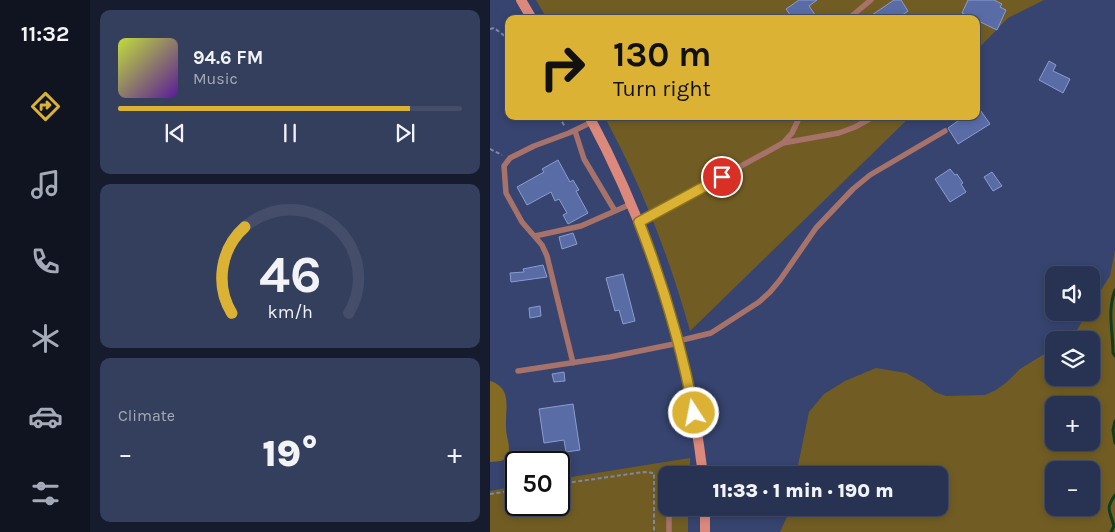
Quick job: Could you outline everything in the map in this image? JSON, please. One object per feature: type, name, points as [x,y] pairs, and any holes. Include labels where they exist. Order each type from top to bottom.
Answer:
[{"type":"main road","points":[[521,0],[530,15]]},
{"type":"main road","points":[[590,120],[639,222],[662,286],[678,342],[692,406],[702,466]]},
{"type":"main road","points":[[705,516],[705,532]]},
{"type":"lane","points":[[853,15],[871,0]]},
{"type":"lane","points":[[573,363],[546,256],[542,246],[522,222],[506,193],[504,166],[510,158],[541,142],[572,132],[589,120]]},
{"type":"lane","points":[[784,144],[798,120]]},
{"type":"lane","points":[[639,222],[784,144],[839,133],[867,120]]},
{"type":"lane","points":[[518,371],[573,363],[678,342],[711,333],[759,302],[775,286],[816,228],[870,175],[945,131]]},
{"type":"lane","points":[[572,132],[584,159],[614,210]]},
{"type":"lane","points":[[534,236],[581,226],[631,204]]},
{"type":"lane","points":[[668,532],[669,516]]},
{"type":"path","points":[[490,29],[494,28],[505,36]]},
{"type":"path","points":[[562,120],[572,132]]},
{"type":"path","points":[[490,149],[510,158]]},
{"type":"path","points":[[570,482],[644,472],[654,473],[654,532]]},
{"type":"path","points":[[490,494],[505,492]]},
{"type":"shaded area","points":[[536,0],[1044,0],[1008,18],[980,47],[980,15],[545,15]]},
{"type":"shaded area","points":[[606,120],[907,120],[690,331],[673,275],[653,221]]},
{"type":"shaded area","points":[[1115,250],[1115,532],[780,532],[787,516],[948,516],[948,466],[798,466],[809,412],[824,394],[845,381],[876,368],[906,373],[935,392],[946,396],[985,395],[996,390],[1020,369],[1045,354],[1045,386],[1100,386],[1100,331],[1076,331],[1082,321],[1100,321],[1100,291],[1110,276]]},
{"type":"shaded area","points":[[490,381],[497,384],[505,394],[507,406],[506,431],[509,450],[505,451],[505,459],[490,462]]},
{"type":"shaded area","points":[[690,458],[690,466],[658,466],[658,516],[688,516],[688,532],[490,532],[490,491],[505,488],[505,516],[570,516],[570,477]]},
{"type":"building","points":[[799,0],[817,0],[809,6],[815,15],[790,15],[786,9]]},
{"type":"building","points":[[894,0],[901,0],[908,11],[902,15],[872,15]]},
{"type":"building","points":[[968,0],[994,0],[1002,4],[1000,7],[1006,10],[997,30],[980,22],[980,15],[966,15],[962,13]]},
{"type":"building","points":[[1049,61],[1056,65],[1053,71],[1070,79],[1063,93],[1039,80]]},
{"type":"building","points":[[980,110],[990,124],[958,144],[948,128],[959,120],[980,120]]},
{"type":"building","points":[[558,160],[570,182],[573,180],[579,190],[576,191],[588,213],[568,224],[563,215],[567,213],[559,199],[555,201],[551,192],[527,205],[517,187],[544,172],[542,169]]},
{"type":"building","points":[[950,169],[955,175],[957,174],[966,192],[950,202],[935,179]]},
{"type":"building","points":[[992,172],[1002,186],[993,191],[984,177]]},
{"type":"building","points":[[573,233],[577,244],[562,249],[559,237]]},
{"type":"building","points":[[543,265],[547,277],[511,282],[510,273],[524,272],[523,269]]},
{"type":"building","points":[[623,274],[635,321],[623,324],[619,310],[615,311],[606,278]]},
{"type":"building","points":[[540,306],[541,316],[530,318],[529,308]]},
{"type":"building","points":[[564,372],[565,381],[554,382],[552,374]]},
{"type":"building","points":[[573,404],[580,450],[566,451],[564,440],[544,443],[539,409]]},
{"type":"waterway","points":[[1115,290],[1111,306],[1113,353],[1115,356]]},
{"type":"waterway","points":[[1115,421],[1113,430],[1115,443]]},
{"type":"waterway","points":[[1111,532],[1114,526],[1109,507],[1115,495]]},
{"type":"route","points":[[694,413],[671,317],[658,272],[639,222],[722,177]]}]
